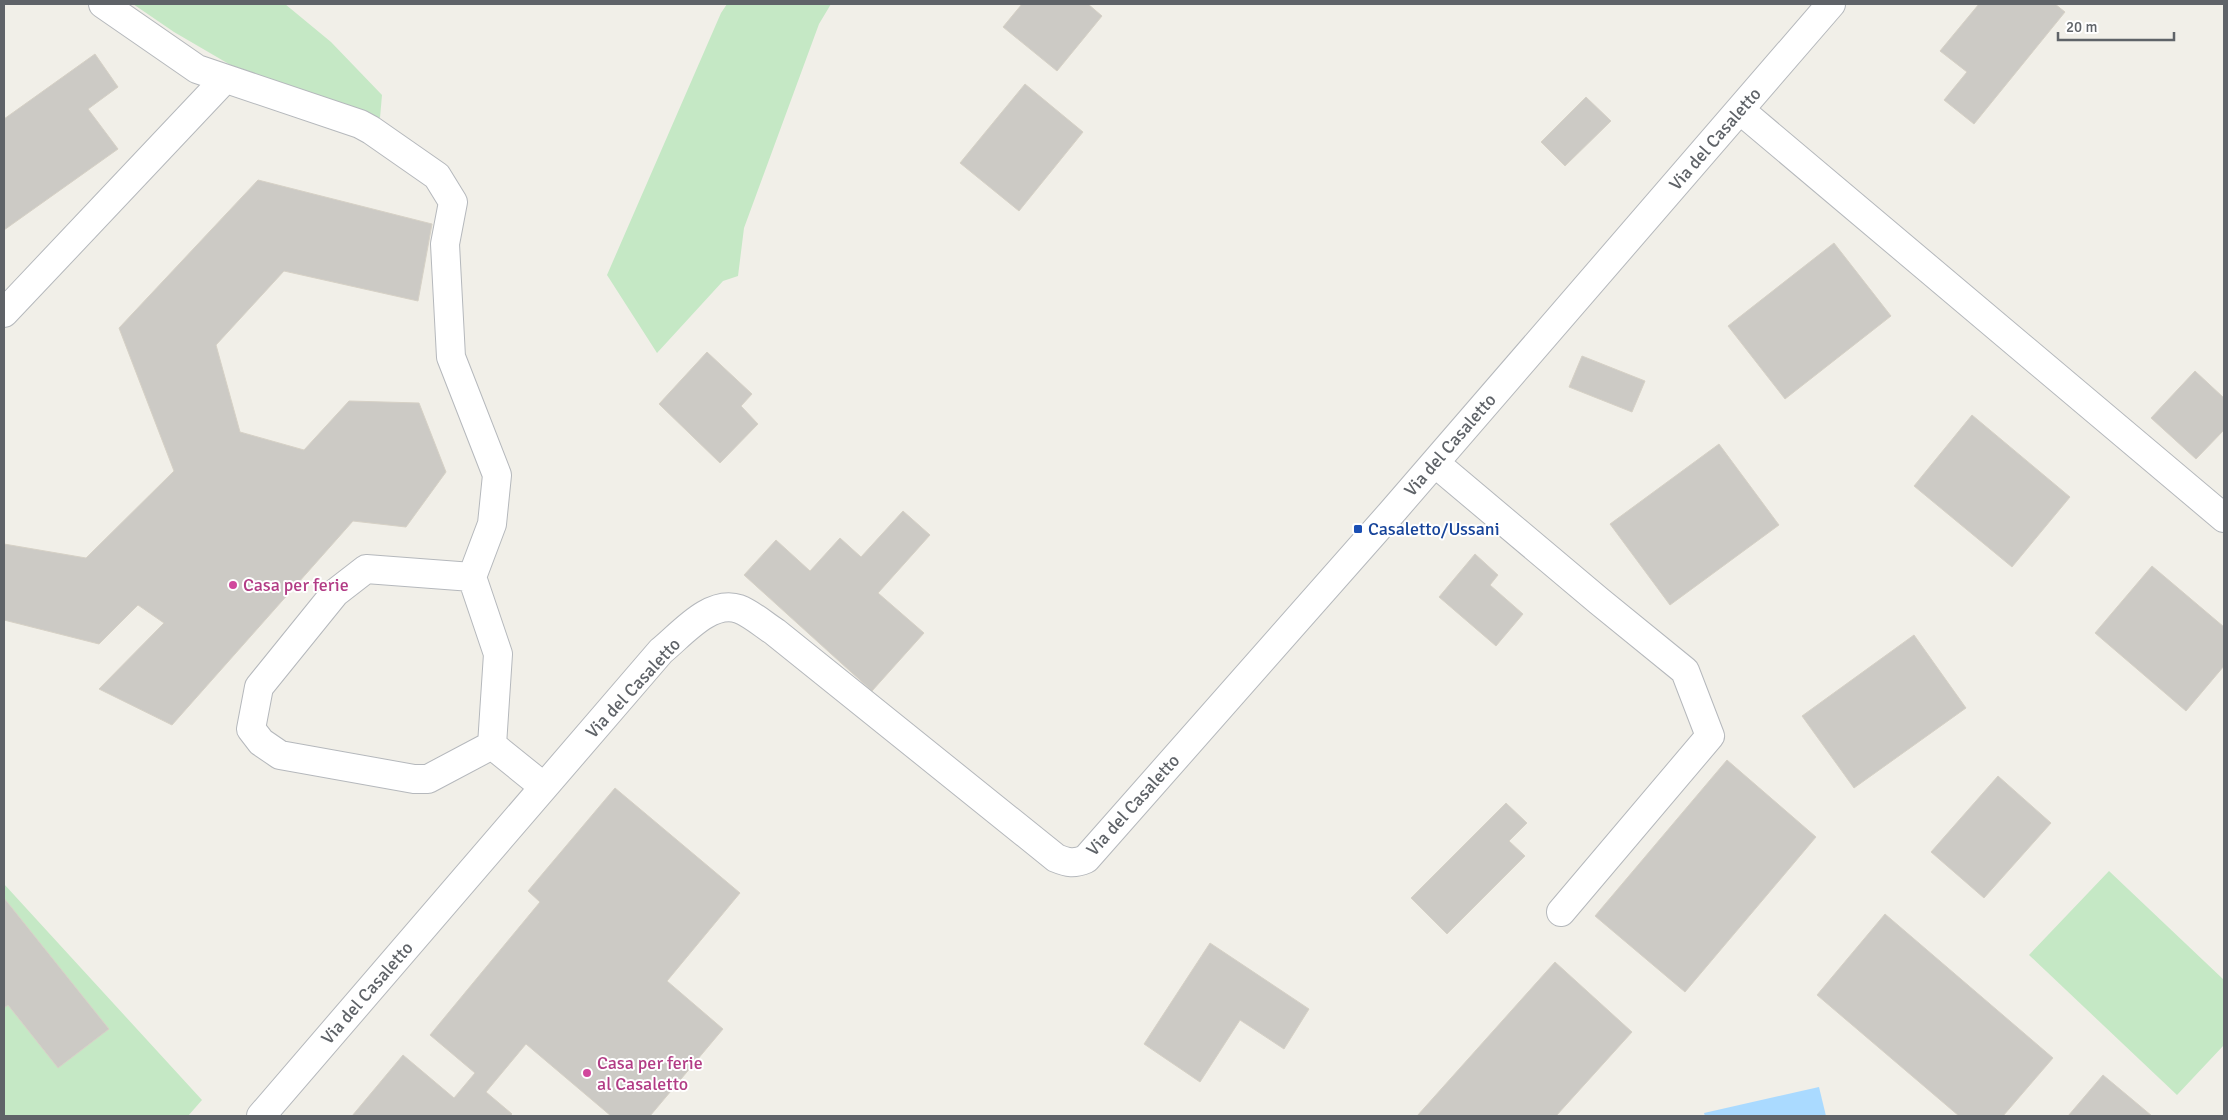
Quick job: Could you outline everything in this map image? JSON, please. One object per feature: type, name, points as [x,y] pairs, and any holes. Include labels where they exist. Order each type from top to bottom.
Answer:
[{"type":"street","points":[[103,4],[197,69],[366,127],[437,176],[453,202],[444,244],[450,358],[497,475],[492,524],[472,576],[498,654],[492,745]]},
{"type":"street","name":"Via del Casaletto","points":[[261,1116],[661,651],[705,614],[720,608],[739,609],[775,632],[1046,851],[1066,863],[1077,863],[1086,859],[1435,462],[1830,4]]},
{"type":"street","points":[[4,313],[225,79]]},
{"type":"street","points":[[1740,110],[2224,518]]},
{"type":"street","points":[[1435,462],[1685,671],[1710,736],[1561,912]]},
{"type":"street","points":[[472,576],[366,569],[335,593],[259,686],[251,729],[261,742],[280,754],[414,779],[428,779],[492,745]]},
{"type":"street","points":[[492,745],[544,787]]},
{"type":"green space","points":[[133,4],[285,4],[331,42],[382,95],[380,118],[294,91],[234,67],[174,32]]},
{"type":"green space","points":[[727,4],[831,4],[819,24],[744,228],[738,276],[723,281],[657,353],[607,275],[721,13]]},
{"type":"green space","points":[[2109,871],[2224,980],[2224,1045],[2177,1095],[2029,955]]},
{"type":"green space","points":[[4,884],[202,1100],[188,1116],[4,1116],[4,1008],[8,1005],[58,1068],[109,1029],[4,898]]},
{"type":"water","points":[[1819,1087],[1826,1116],[1705,1116],[1704,1113]]},
{"type":"building","points":[[1022,4],[1088,4],[1102,16],[1057,71],[1003,27]]},
{"type":"building","points":[[1979,4],[2055,4],[2065,12],[1974,124],[1944,100],[1967,72],[1940,51]]},
{"type":"building","points":[[95,54],[118,87],[88,109],[118,149],[4,230],[4,119]]},
{"type":"building","points":[[1025,84],[1083,132],[1019,211],[960,163]]},
{"type":"building","points":[[1586,97],[1611,121],[1565,166],[1541,142]]},
{"type":"building","points":[[258,180],[432,224],[418,301],[284,271],[216,345],[240,432],[304,450],[349,401],[419,403],[446,472],[406,527],[353,521],[172,725],[99,689],[164,623],[138,605],[99,644],[4,620],[4,544],[86,558],[174,471],[119,328]]},
{"type":"building","points":[[1834,243],[1891,316],[1785,399],[1728,326]]},
{"type":"building","points":[[707,352],[752,394],[741,406],[758,424],[720,463],[659,404]]},
{"type":"building","points":[[1582,356],[1645,381],[1632,412],[1569,387]]},
{"type":"building","points":[[2195,371],[2224,398],[2224,430],[2196,459],[2151,418]]},
{"type":"building","points":[[1972,415],[2070,497],[2012,567],[1914,486]]},
{"type":"building","points":[[1719,444],[1779,525],[1670,605],[1610,524]]},
{"type":"building","points":[[903,511],[930,535],[878,593],[924,633],[872,691],[744,575],[776,540],[810,571],[840,538],[861,557]]},
{"type":"building","points":[[1475,554],[1498,575],[1490,585],[1523,614],[1496,646],[1439,597]]},
{"type":"building","points":[[2152,566],[2224,627],[2224,666],[2186,711],[2095,633]]},
{"type":"building","points":[[1914,635],[1966,708],[1854,788],[1802,716]]},
{"type":"building","points":[[1727,760],[1816,837],[1685,992],[1595,916]]},
{"type":"building","points":[[1998,776],[2051,823],[1984,898],[1931,852]]},
{"type":"building","points":[[615,788],[740,893],[667,981],[723,1029],[650,1116],[611,1116],[526,1044],[486,1092],[512,1114],[510,1116],[352,1116],[403,1055],[454,1098],[475,1073],[430,1035],[540,902],[528,891]]},
{"type":"building","points":[[1506,803],[1527,823],[1509,841],[1525,856],[1447,934],[1411,898]]},
{"type":"building","points":[[4,898],[109,1029],[58,1068],[8,1005],[4,1008]]},
{"type":"building","points":[[1885,914],[2053,1058],[2003,1116],[1959,1116],[1817,995]]},
{"type":"building","points":[[1210,943],[1309,1009],[1284,1049],[1240,1020],[1200,1082],[1144,1044]]},
{"type":"building","points":[[1555,962],[1632,1032],[1556,1116],[1417,1116]]},
{"type":"building","points":[[2103,1075],[2152,1116],[2068,1116]]},
{"type":"place","name":"Casaletto/Ussani","points":[[1358,529]]},
{"type":"place","name":"Casa per ferie","points":[[233,585]]},
{"type":"place","name":"Casa per ferie al Casaletto","points":[[587,1073]]}]
